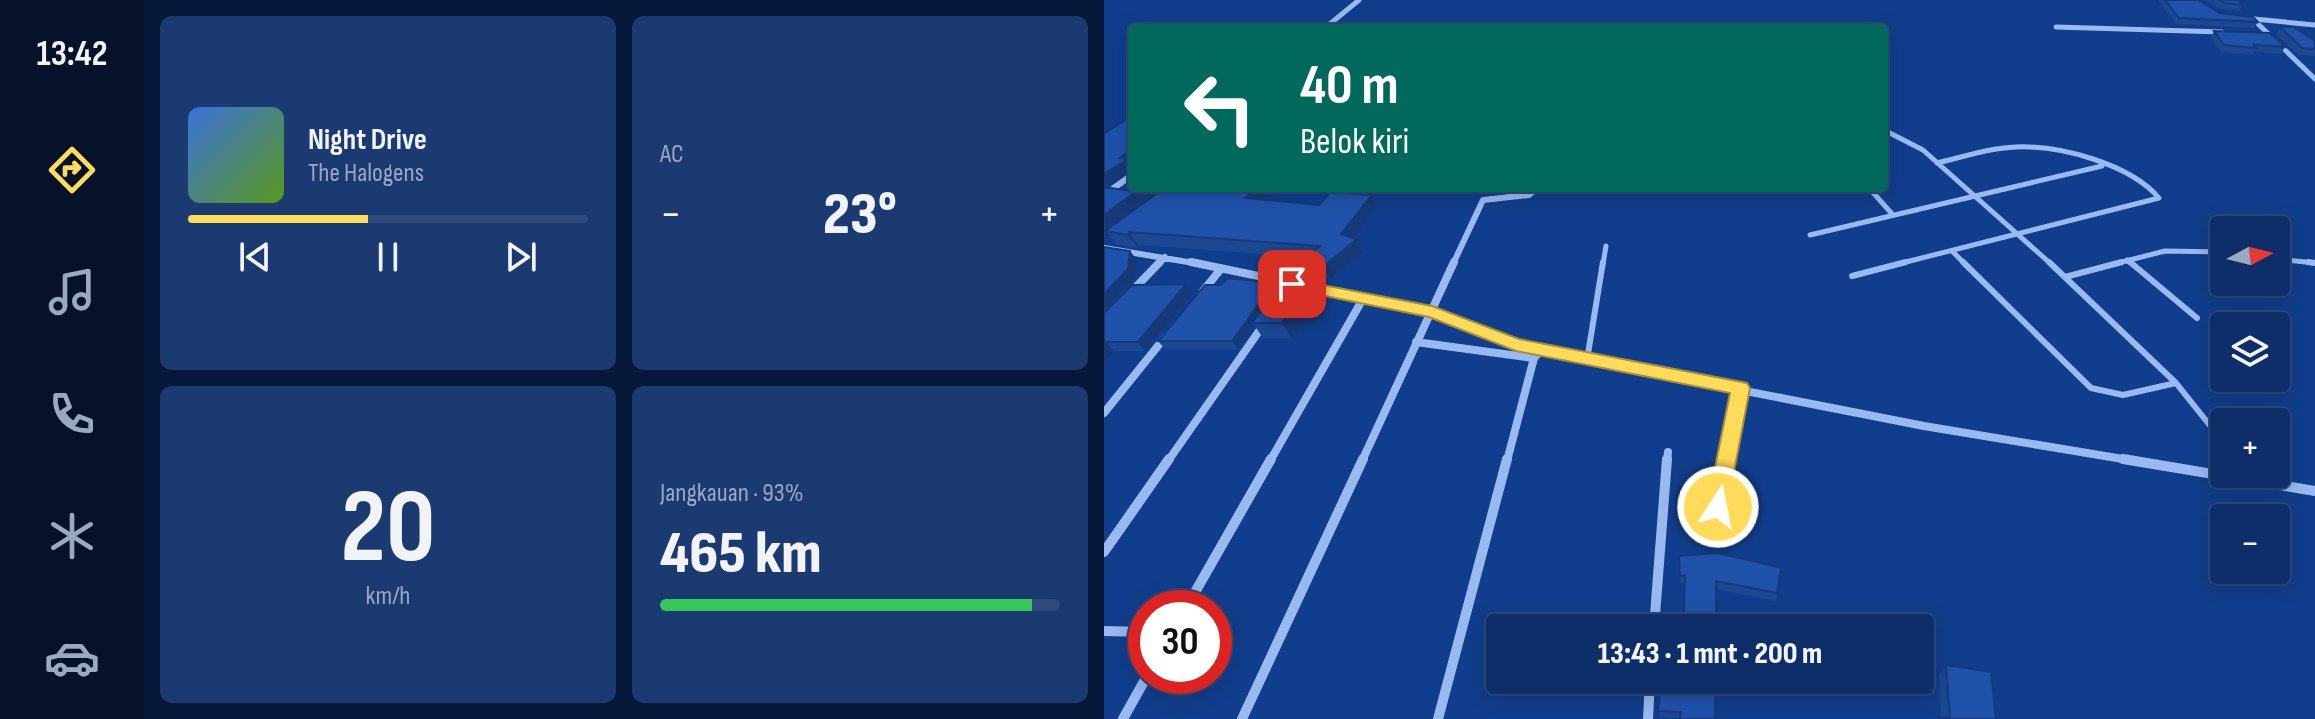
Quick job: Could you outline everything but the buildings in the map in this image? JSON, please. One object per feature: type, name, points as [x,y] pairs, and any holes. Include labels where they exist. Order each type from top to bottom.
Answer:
[{"type":"street","points":[[1330,24],[1359,0]]},
{"type":"street","points":[[2240,17],[2315,25]]},
{"type":"street","points":[[2252,18],[2315,79]]},
{"type":"street","points":[[2056,27],[2237,33]]},
{"type":"street","points":[[2252,33],[2267,34]]},
{"type":"street","points":[[1104,195],[1128,178]]},
{"type":"street","points":[[1242,719],[1483,200],[1529,195],[1532,192]]},
{"type":"street","points":[[1104,247],[1117,236]]},
{"type":"street","points":[[1104,247],[1432,312],[1538,354]]},
{"type":"street","points":[[1124,299],[1165,257]]},
{"type":"street","points":[[1201,294],[1220,270]]},
{"type":"street","points":[[1104,552],[1292,284]]},
{"type":"street","points":[[1196,590],[1364,297]]},
{"type":"street","points":[[1104,413],[1172,330]]},
{"type":"street","points":[[1416,342],[1587,360],[1924,426],[2210,470]]},
{"type":"street","points":[[1438,719],[1538,354]]},
{"type":"street","points":[[1718,507],[1741,388]]},
{"type":"street","points":[[1655,614],[1668,452]]},
{"type":"street","points":[[2290,485],[2315,491]]},
{"type":"street","points":[[1104,631],[1128,632]]},
{"type":"street","points":[[1123,719],[1137,694]]},
{"type":"street","points":[[1648,719],[1649,694]]},
{"type":"lane","points":[[1888,132],[1923,150],[2065,277],[2176,383],[2210,426]]},
{"type":"lane","points":[[1852,276],[2159,198],[2156,191],[2121,170],[2023,147],[1937,163]]},
{"type":"lane","points":[[1810,235],[2106,166]]},
{"type":"lane","points":[[1873,192],[1893,215]]},
{"type":"lane","points":[[1587,360],[1606,246]]},
{"type":"lane","points":[[1952,251],[2091,388],[2106,396],[2120,396],[2176,383]]},
{"type":"lane","points":[[2065,277],[2165,251],[2210,252]]},
{"type":"lane","points":[[2127,260],[2197,318]]},
{"type":"lane","points":[[2290,261],[2314,265]]},
{"type":"route","points":[[1292,284],[1432,312],[1516,345],[1741,388],[1718,507]]}]
